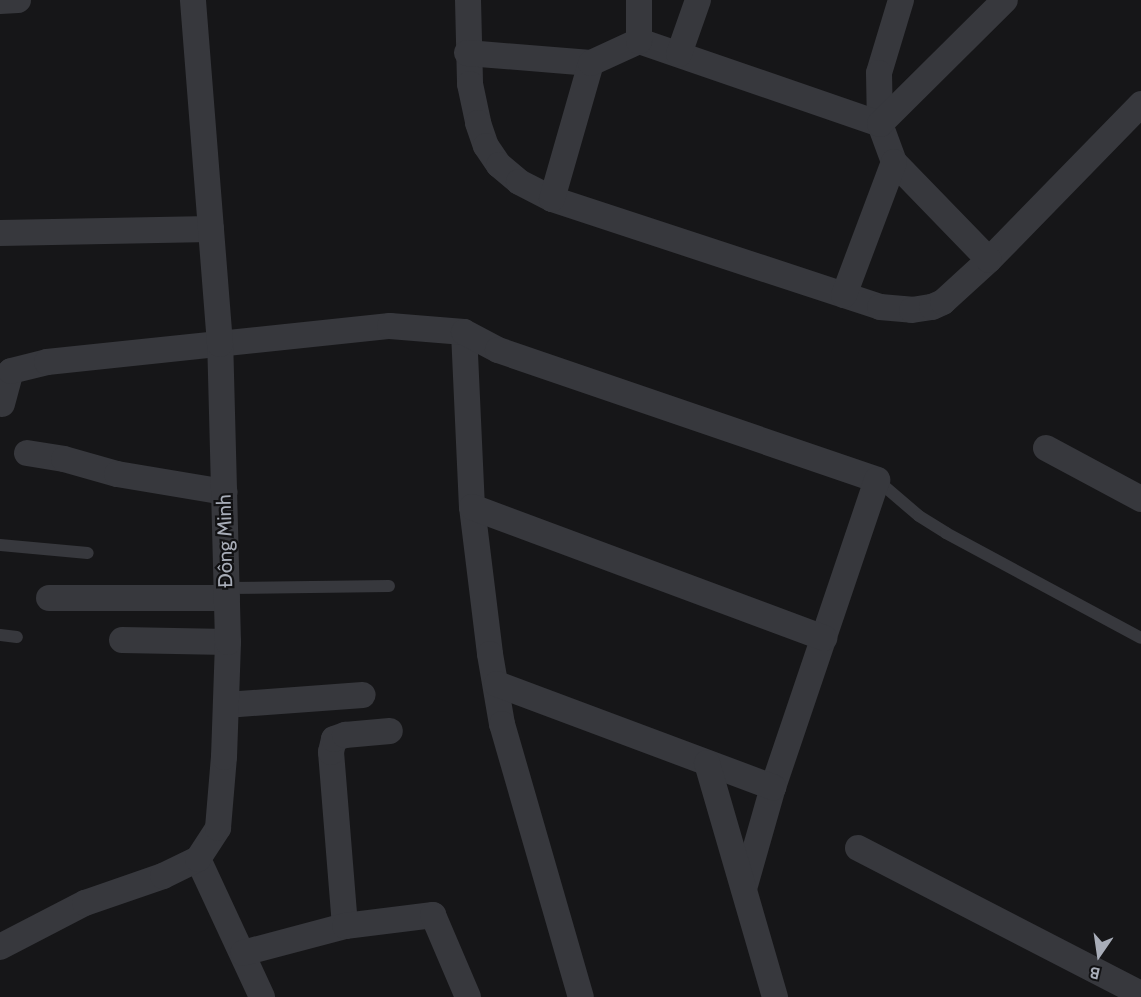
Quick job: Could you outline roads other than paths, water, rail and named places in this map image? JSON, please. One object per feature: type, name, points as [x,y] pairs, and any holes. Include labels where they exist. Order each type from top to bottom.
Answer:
[{"type":"street","points":[[0,1],[18,0]]},
{"type":"street","name":"Đông Minh","points":[[193,0],[220,344],[228,642],[218,828],[198,859]]},
{"type":"street","points":[[468,0],[467,53],[470,84],[478,123],[486,146],[499,165],[519,182],[552,199],[880,307],[912,310],[932,307],[943,302],[989,260],[1141,104]]},
{"type":"street","points":[[639,0],[639,41]]},
{"type":"street","points":[[679,54],[698,0]]},
{"type":"street","points":[[901,0],[879,73],[880,124],[894,162],[989,260]]},
{"type":"street","points":[[880,124],[1005,0]]},
{"type":"street","points":[[467,53],[591,63],[639,41],[880,124]]},
{"type":"street","points":[[552,199],[591,63]]},
{"type":"street","points":[[844,295],[894,162]]},
{"type":"street","points":[[0,233],[211,229]]},
{"type":"street","points":[[2,404],[11,371],[47,362],[390,326],[464,332],[498,350],[877,480],[773,787],[744,890]]},
{"type":"street","points":[[464,332],[472,507],[490,654],[497,684],[502,724],[581,997]]},
{"type":"street","points":[[1046,448],[1141,499]]},
{"type":"street","points":[[27,453],[64,459],[117,474],[224,492]]},
{"type":"street","points":[[472,507],[824,638]]},
{"type":"street","points":[[49,598],[226,593]]},
{"type":"street","points":[[122,640],[228,642]]},
{"type":"street","points":[[497,684],[773,787]]},
{"type":"street","points":[[226,705],[363,694]]},
{"type":"street","points":[[345,927],[331,752],[334,739],[345,735],[390,731]]},
{"type":"street","points":[[707,763],[775,997]]},
{"type":"street","points":[[858,848],[1141,994]]},
{"type":"street","points":[[2,943],[85,903],[163,876],[198,859],[262,997]]},
{"type":"street","points":[[243,953],[345,927],[433,915],[468,997]]},
{"type":"lane","points":[[877,480],[919,516],[946,533],[1141,638]]},
{"type":"lane","points":[[0,545],[88,553]]},
{"type":"lane","points":[[226,593],[389,586]]},
{"type":"lane","points":[[0,635],[17,637]]}]
